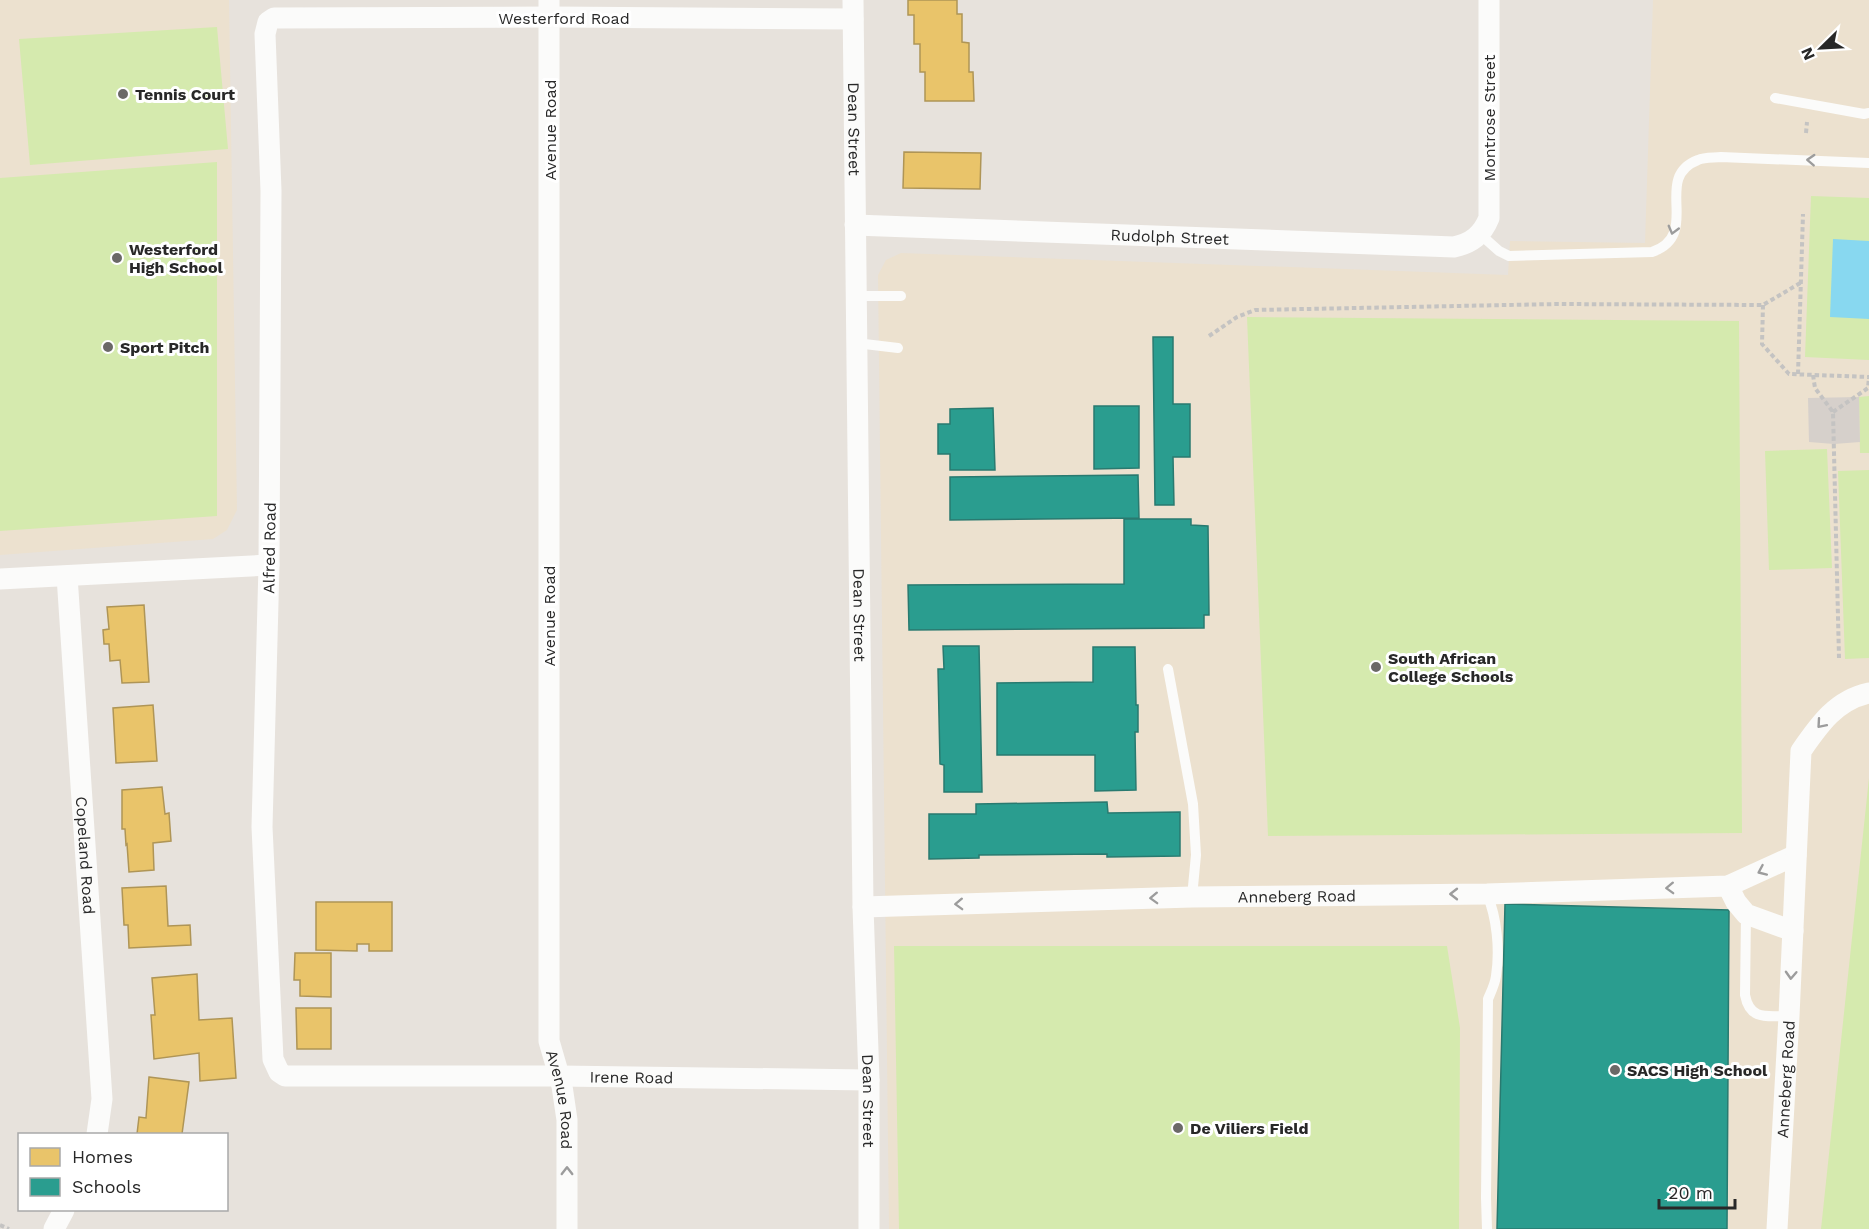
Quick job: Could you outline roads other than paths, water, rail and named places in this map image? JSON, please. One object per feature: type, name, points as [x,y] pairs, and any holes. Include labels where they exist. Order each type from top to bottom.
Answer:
[{"type":"street","name":"Montrose Street","points":[[1480,235],[1489,218],[1490,205],[1489,0]]},
{"type":"street","name":"Westerford Road","points":[[274,18],[550,9],[853,10]]},
{"type":"street","name":"Avenue Road","points":[[550,9],[549,1041],[565,1099],[567,1229]]},
{"type":"street","name":"Dean Street","points":[[853,10],[863,907],[869,1080],[869,1229]]},
{"type":"street","name":"Alfred Road","points":[[274,18],[268,22],[265,34],[271,191],[269,565],[262,827],[273,1059],[279,1071],[285,1076]]},
{"type":"street","name":"Rudolph Street","points":[[855,225],[1454,247],[1470,242],[1480,235]]},
{"type":"street","points":[[0,579],[269,565]]},
{"type":"street","name":"Copeland Road","points":[[67,576],[102,1099],[97,1133]]},
{"type":"street","name":"Anneberg Road","points":[[1777,1229],[1801,751],[1819,724],[1839,705],[1869,693]]},
{"type":"street","name":"Anneberg Road","points":[[863,907],[1192,897],[1487,894],[1728,886],[1796,855]]},
{"type":"street","points":[[1728,886],[1736,902],[1746,914],[1793,931]]},
{"type":"street","name":"Irene Road","points":[[285,1076],[559,1076],[869,1080]]},
{"type":"street","points":[[54,1229],[63,1211]]},
{"type":"lane","points":[[1775,98],[1869,113]]},
{"type":"lane","points":[[1480,235],[1498,251],[1509,256],[1652,252],[1670,241],[1676,231],[1677,176],[1685,166],[1699,159],[1721,157],[1869,163]]},
{"type":"lane","points":[[857,296],[902,296]]},
{"type":"lane","points":[[856,343],[898,348]]},
{"type":"lane","points":[[1168,669],[1193,804],[1196,855],[1192,897]]},
{"type":"lane","points":[[1487,894],[1496,922],[1497,952],[1496,977],[1488,999],[1486,1198],[1488,1229]]},
{"type":"lane","points":[[1746,914],[1745,995],[1747,1005],[1753,1013],[1762,1016],[1789,1016]]},
{"type":"water","points":[[1833,239],[1869,241],[1869,319],[1830,317]]},
{"type":"place","name":"Tennis Court","points":[[123,94]]},
{"type":"place","name":"Westerford High School","points":[[117,258]]},
{"type":"place","name":"Sport Pitch","points":[[108,347]]},
{"type":"place","name":"South African College Schools","points":[[1376,667]]},
{"type":"place","name":"SACS High School","points":[[1615,1070]]},
{"type":"place","name":"De Viliers Field","points":[[1178,1128]]}]
